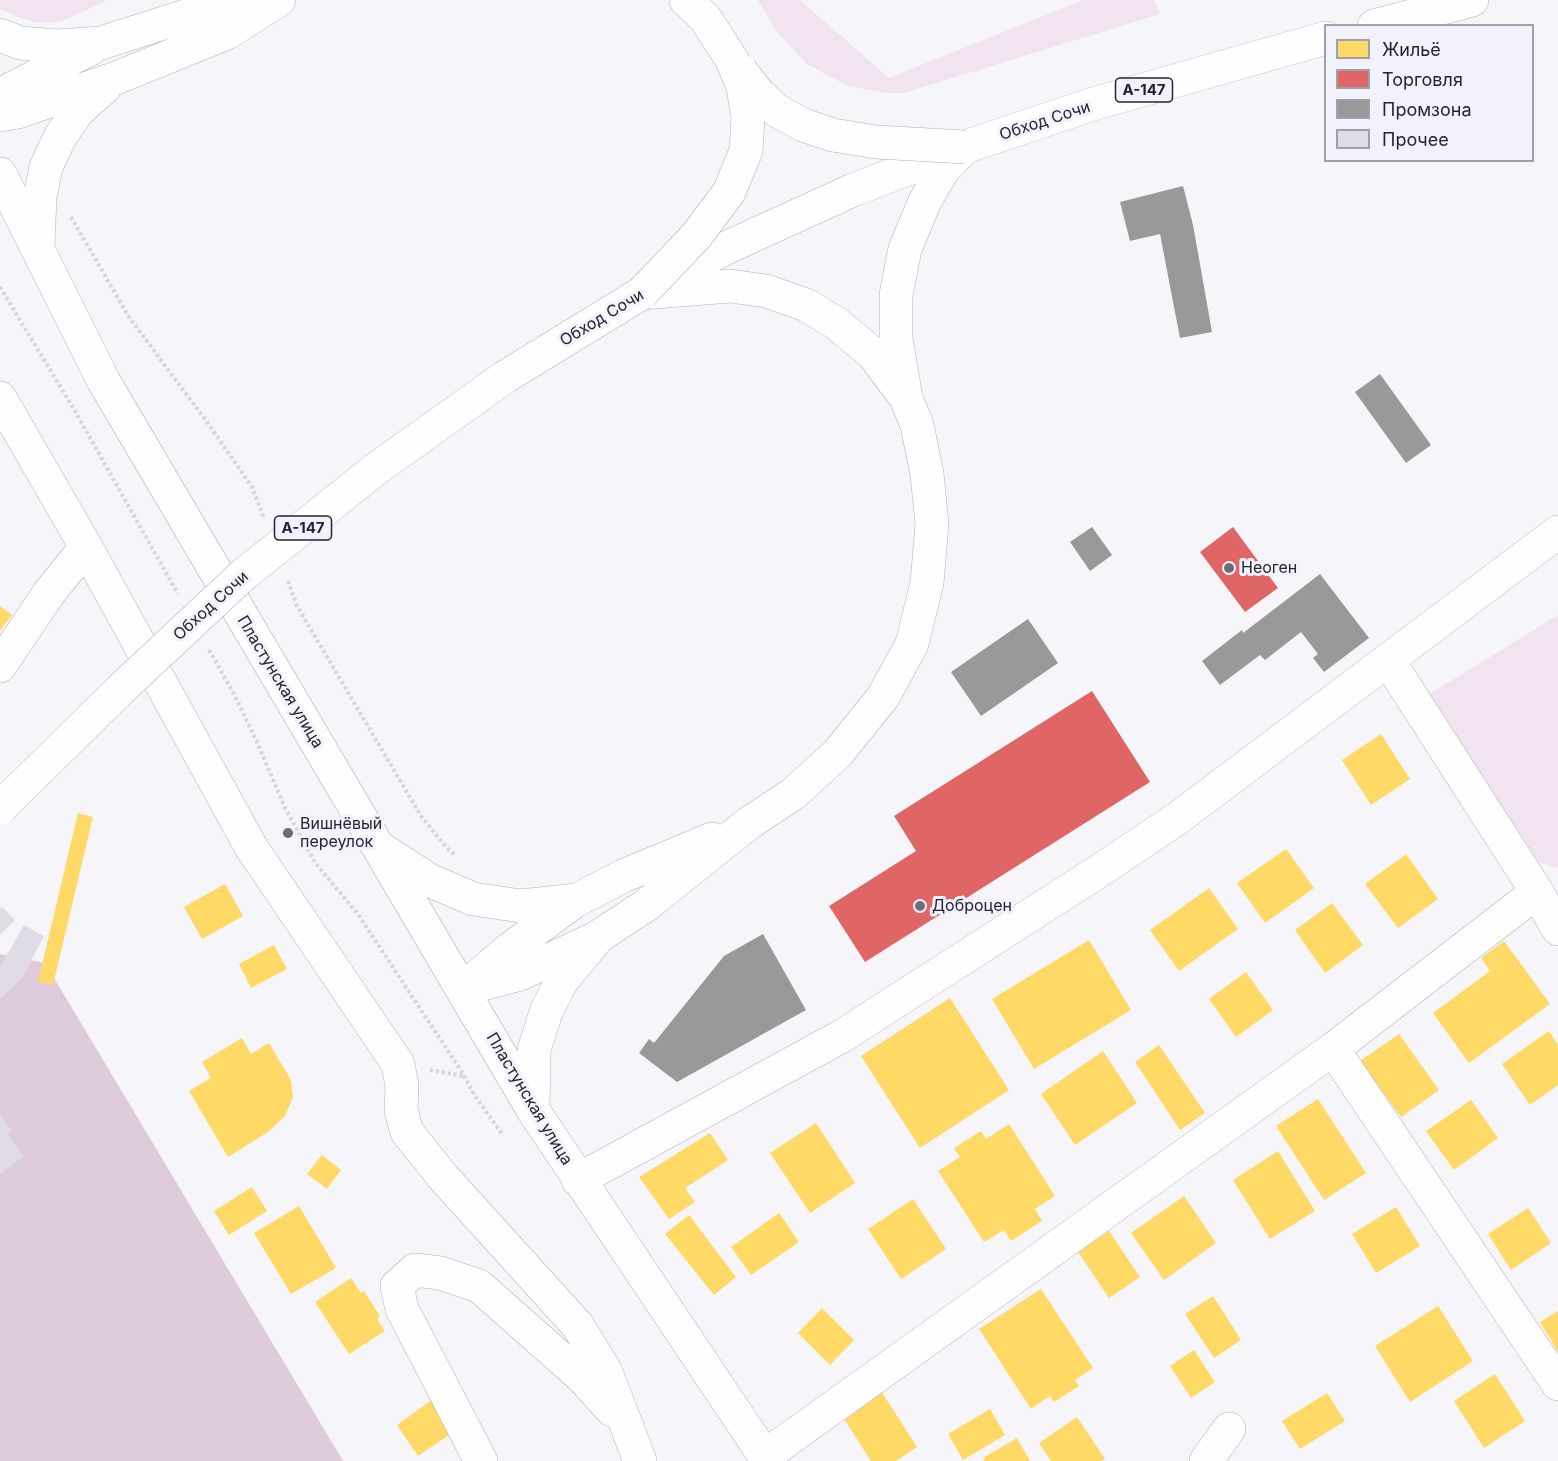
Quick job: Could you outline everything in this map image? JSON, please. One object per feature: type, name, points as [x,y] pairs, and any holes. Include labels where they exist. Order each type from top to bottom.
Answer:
[{"type":"main road","points":[[0,98],[11,89],[101,43],[223,4],[243,0]]},
{"type":"main road","points":[[0,115],[18,112],[116,78],[227,33],[279,0]]},
{"type":"main road","name":"А-147","points":[[686,0],[705,18],[732,60],[758,93],[776,110],[803,125],[833,135],[876,142],[965,147]]},
{"type":"main road","points":[[1382,24],[1472,0]]},
{"type":"main road","points":[[0,35],[20,43],[57,46],[101,43]]},
{"type":"main road","name":"Обход Сочи","points":[[0,808],[121,689],[243,575],[376,469],[505,377],[642,292],[728,247],[854,190],[965,147],[1093,104],[1324,39]]},
{"type":"main road","name":"А-147","points":[[642,292],[697,235],[729,192],[746,151],[748,118],[742,87],[732,60]]},
{"type":"main road","points":[[39,251],[40,197],[46,167],[60,137],[78,111],[116,78]]},
{"type":"main road","name":"А-147","points":[[463,989],[520,974],[599,936],[645,906],[750,823],[793,794],[837,754],[883,697],[912,644],[927,583],[932,524],[925,464],[917,425],[906,398],[896,338],[896,295],[905,249],[925,201],[943,170],[965,147]]},
{"type":"main road","name":"Пластунская улица","points":[[0,174],[103,380],[533,1110],[766,1459]]},
{"type":"main road","name":"А-147","points":[[642,292],[730,286],[766,291],[806,305],[836,323],[873,354],[906,398]]},
{"type":"main road","points":[[0,398],[86,547],[251,847],[398,1064],[402,1086],[401,1110],[407,1132],[443,1177],[578,1326],[606,1372],[640,1461]]},
{"type":"main road","name":"Пластунская улица","points":[[578,1180],[842,1036],[1099,872],[1178,818],[1558,532]]},
{"type":"main road","points":[[0,666],[49,593],[86,547]]},
{"type":"main road","points":[[1388,660],[1537,892],[1558,929]]},
{"type":"main road","name":"А-147","points":[[463,989],[507,951],[577,900],[623,876],[750,823]]},
{"type":"main road","name":"А-147","points":[[377,845],[431,880],[473,899],[521,906],[577,900]]},
{"type":"main road","points":[[766,1459],[1333,1049],[1537,892]]},
{"type":"main road","name":"А-147","points":[[533,1110],[534,1050],[546,1012],[561,982],[599,936]]},
{"type":"main road","points":[[1333,1049],[1558,1384]]},
{"type":"main road","points":[[481,1461],[402,1310],[397,1286],[415,1270],[440,1273],[479,1286],[583,1378],[624,1423]]},
{"type":"main road","points":[[1206,1461],[1229,1429]]},
{"type":"path","points":[[0,288],[75,411],[181,599]]},
{"type":"path","points":[[204,641],[234,694],[285,808],[316,864],[357,913],[462,1072],[475,1096],[503,1135]]},
{"type":"shaded area","points":[[0,0],[107,0],[65,20],[51,23],[35,22],[15,16],[0,9]]},
{"type":"shaded area","points":[[758,0],[800,0],[889,78],[1083,0],[1154,0],[1160,14],[904,93],[886,93],[848,86],[807,64],[777,32]]},
{"type":"shaded area","points":[[1558,615],[1557,868],[1532,860],[1428,695]]},
{"type":"shaded area","points":[[0,954],[45,963],[343,1461],[0,1461]]},
{"type":"building: Жильё","points":[[0,606],[12,615],[0,631]]},
{"type":"building: Жильё","points":[[1381,734],[1410,779],[1371,805],[1342,760]]},
{"type":"building: Жильё","points":[[78,813],[93,817],[53,985],[38,982]]},
{"type":"building: Жильё","points":[[1286,849],[1314,888],[1265,923],[1237,883]]},
{"type":"building: Жильё","points":[[1406,854],[1438,899],[1398,928],[1365,884]]},
{"type":"building: Жильё","points":[[225,884],[243,916],[202,939],[184,907]]},
{"type":"building: Жильё","points":[[1209,888],[1238,929],[1179,971],[1150,930]]},
{"type":"building: Жильё","points":[[1332,903],[1363,945],[1325,973],[1295,930]]},
{"type":"building: Жильё","points":[[1089,940],[1131,1010],[1034,1069],[992,999]]},
{"type":"building: Жильё","points":[[1504,941],[1550,1004],[1469,1063],[1433,1013],[1490,971],[1481,958]]},
{"type":"building: Жильё","points":[[274,945],[287,969],[251,988],[239,964]]},
{"type":"building: Жильё","points":[[1246,972],[1273,1010],[1236,1037],[1209,999]]},
{"type":"building: Жильё","points":[[950,998],[1009,1090],[920,1148],[861,1056]]},
{"type":"building: Жильё","points":[[1549,1031],[1558,1045],[1558,1085],[1530,1105],[1502,1064]]},
{"type":"building: Жильё","points":[[1399,1034],[1439,1090],[1401,1117],[1360,1061]]},
{"type":"building: Жильё","points":[[242,1038],[251,1054],[269,1043],[291,1080],[293,1097],[285,1116],[268,1132],[228,1157],[189,1091],[211,1078],[202,1062]]},
{"type":"building: Жильё","points":[[1159,1045],[1205,1113],[1180,1130],[1135,1062]]},
{"type":"building: Жильё","points":[[1103,1051],[1137,1103],[1075,1145],[1041,1094]]},
{"type":"building: Жильё","points":[[1318,1099],[1366,1173],[1324,1200],[1276,1126]]},
{"type":"building: Жильё","points":[[1471,1100],[1498,1138],[1454,1170],[1426,1131]]},
{"type":"building: Жильё","points":[[816,1123],[855,1183],[810,1213],[770,1153]]},
{"type":"building: Жильё","points":[[1009,1124],[1055,1196],[1035,1209],[1042,1221],[1011,1241],[1004,1230],[984,1242],[938,1171],[960,1157],[954,1148],[981,1131],[986,1139]]},
{"type":"building: Жильё","points":[[710,1133],[728,1160],[685,1188],[695,1202],[669,1219],[639,1177]]},
{"type":"building: Жильё","points":[[1278,1151],[1315,1211],[1270,1239],[1233,1180]]},
{"type":"building: Жильё","points":[[322,1155],[341,1170],[327,1189],[307,1174]]},
{"type":"building: Жильё","points":[[252,1187],[267,1211],[229,1235],[214,1211]]},
{"type":"building: Жильё","points":[[1184,1196],[1216,1243],[1164,1280],[1131,1233]]},
{"type":"building: Жильё","points":[[913,1199],[946,1249],[901,1279],[868,1229]]},
{"type":"building: Жильё","points":[[299,1206],[336,1268],[291,1294],[254,1233]]},
{"type":"building: Жильё","points":[[1396,1207],[1420,1246],[1376,1273],[1352,1234]]},
{"type":"building: Жильё","points":[[1528,1208],[1551,1243],[1511,1270],[1488,1234]]},
{"type":"building: Жильё","points":[[779,1213],[799,1242],[751,1275],[731,1247]]},
{"type":"building: Жильё","points":[[689,1215],[736,1277],[714,1295],[665,1234]]},
{"type":"building: Жильё","points":[[1109,1231],[1140,1277],[1109,1298],[1078,1252]]},
{"type":"building: Жильё","points":[[351,1278],[361,1293],[364,1291],[380,1316],[377,1319],[385,1331],[349,1354],[315,1302]]},
{"type":"building: Жильё","points":[[1041,1289],[1093,1368],[1075,1380],[1079,1386],[1054,1402],[1050,1396],[1031,1409],[979,1329]]},
{"type":"building: Жильё","points":[[1213,1296],[1241,1340],[1214,1358],[1185,1314]]},
{"type":"building: Жильё","points":[[1438,1306],[1473,1361],[1410,1402],[1375,1346]]},
{"type":"building: Жильё","points":[[822,1308],[854,1340],[830,1365],[798,1333]]},
{"type":"building: Жильё","points":[[1558,1311],[1558,1352],[1540,1322]]},
{"type":"building: Жильё","points":[[1194,1350],[1215,1382],[1191,1398],[1170,1366]]},
{"type":"building: Жильё","points":[[1495,1374],[1525,1421],[1484,1448],[1454,1401]]},
{"type":"building: Жильё","points":[[876,1383],[917,1447],[896,1461],[871,1461],[837,1408]]},
{"type":"building: Жильё","points":[[1327,1393],[1345,1421],[1300,1449],[1282,1421]]},
{"type":"building: Жильё","points":[[433,1399],[455,1431],[418,1456],[397,1425]]},
{"type":"building: Жильё","points":[[990,1409],[1005,1435],[963,1460],[948,1434]]},
{"type":"building: Жильё","points":[[1077,1417],[1105,1459],[1101,1461],[1051,1461],[1039,1443]]},
{"type":"building: Жильё","points":[[1017,1438],[1030,1461],[984,1461],[983,1458]]},
{"type":"building: Торговля","points":[[1233,527],[1278,588],[1245,612],[1200,552]]},
{"type":"building: Торговля","points":[[1092,691],[1150,782],[865,962],[829,906],[916,851],[894,816]]},
{"type":"building: Промзона","points":[[1183,186],[1193,225],[1212,332],[1180,338],[1160,234],[1130,241],[1120,202]]},
{"type":"building: Промзона","points":[[1380,374],[1431,445],[1406,463],[1355,392]]},
{"type":"building: Промзона","points":[[1092,527],[1112,555],[1090,571],[1070,542]]},
{"type":"building: Промзона","points":[[1320,574],[1369,638],[1324,672],[1313,658],[1318,654],[1301,632],[1265,660],[1260,655],[1220,685],[1202,661]]},
{"type":"building: Промзона","points":[[1028,619],[1058,663],[981,716],[951,672]]},
{"type":"building: Промзона","points":[[763,934],[806,1010],[677,1082],[639,1053],[649,1039],[654,1043],[724,956]]},
{"type":"building: Прочее","points":[[2,907],[15,920],[0,935],[0,909]]},
{"type":"building: Прочее","points":[[24,925],[44,936],[22,978],[0,999],[0,967]]},
{"type":"building: Прочее","points":[[0,1115],[12,1131],[7,1134],[24,1156],[0,1174]]},
{"type":"place","name":"Неоген","points":[[1229,568]]},
{"type":"place","name":"Вишнёвый переулок","points":[[288,833]]},
{"type":"place","name":"Доброцен","points":[[920,906]]}]
